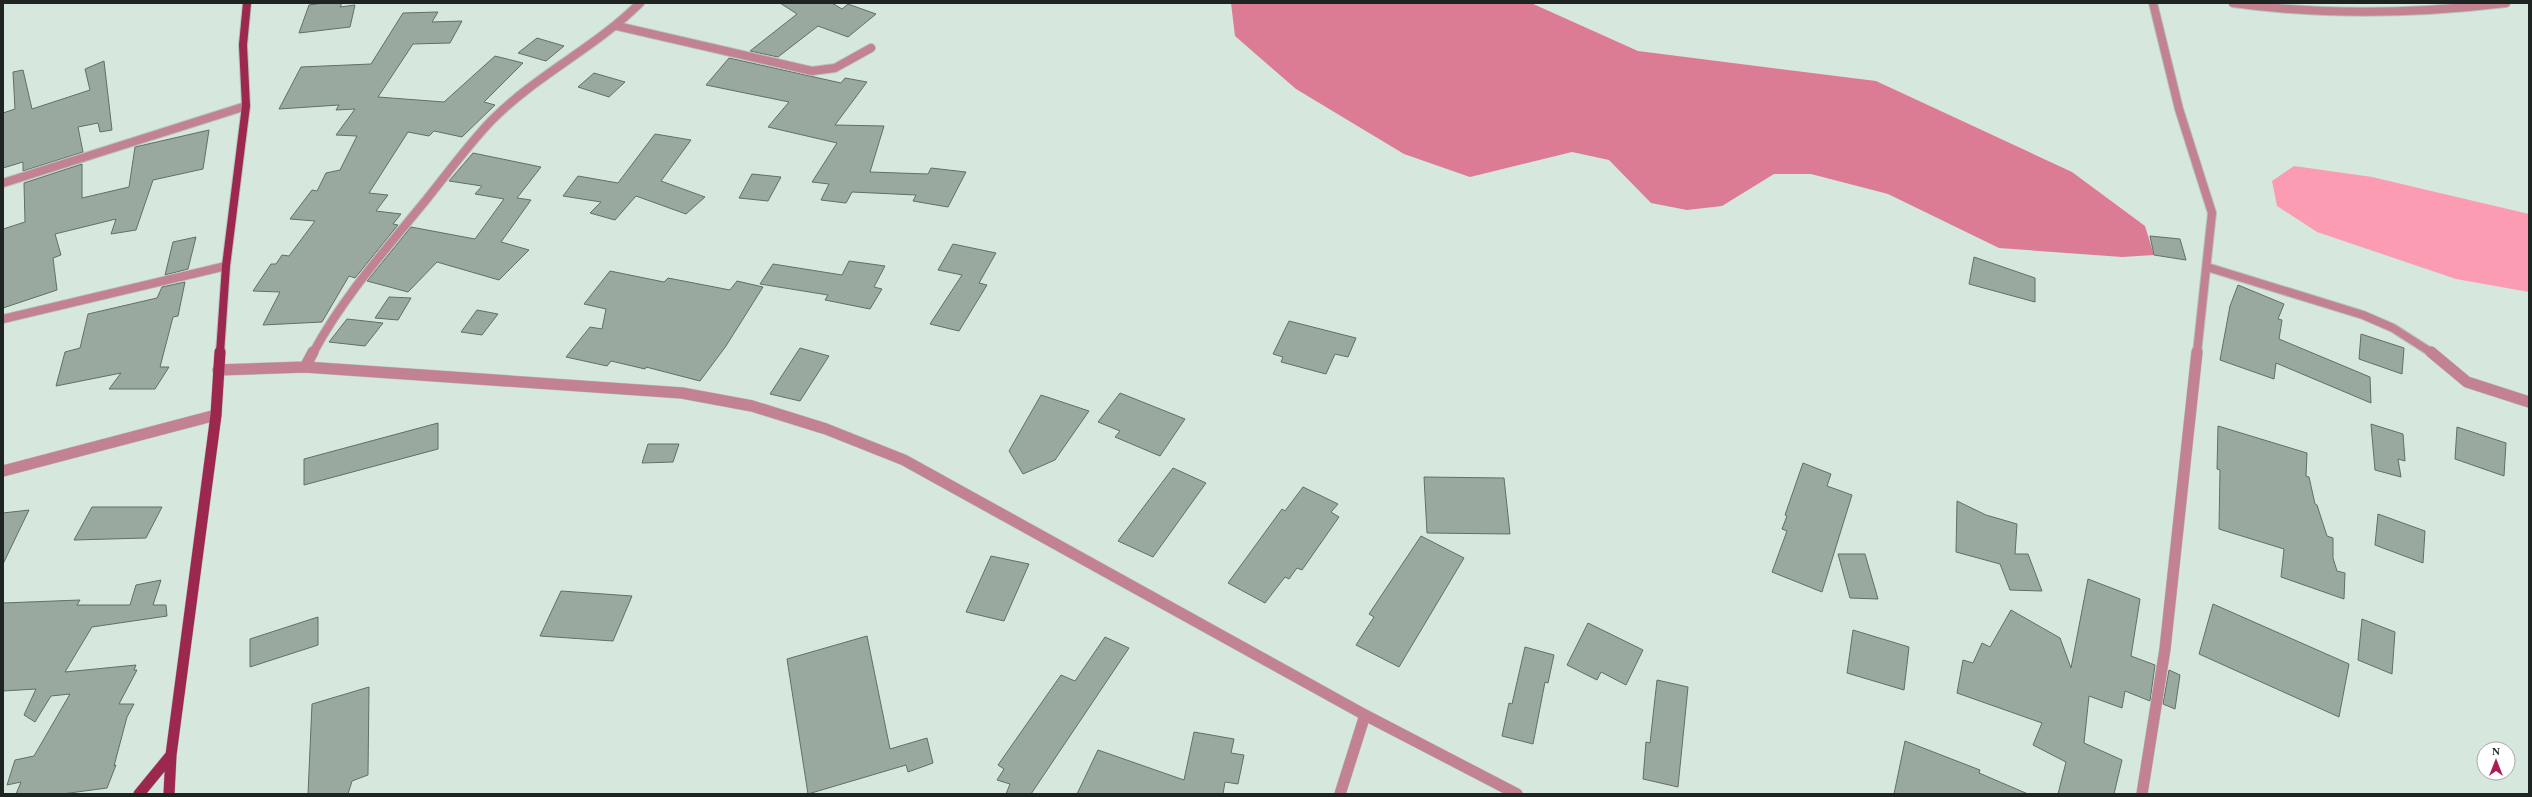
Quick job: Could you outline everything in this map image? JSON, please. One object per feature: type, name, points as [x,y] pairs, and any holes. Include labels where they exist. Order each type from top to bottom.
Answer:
[{"type":"main road","points":[[170,794],[171,755],[216,415],[226,266],[246,106],[243,45],[247,3]]},
{"type":"main road","points":[[138,794],[171,755]]},
{"type":"street","points":[[305,367],[323,334],[368,271],[491,121],[529,88],[618,26],[640,3]]},
{"type":"street","points":[[2142,794],[2165,649],[2208,267],[2212,213],[2179,109],[2153,3]]},
{"type":"street","points":[[2233,3],[2282,11],[2355,14],[2454,10],[2506,3]]},
{"type":"street","points":[[618,26],[812,71],[835,68],[871,48]]},
{"type":"street","points":[[3,183],[246,106]]},
{"type":"street","points":[[3,319],[226,266]]},
{"type":"street","points":[[2208,267],[2363,315],[2393,328],[2436,355],[2467,382],[2529,402]]},
{"type":"street","points":[[218,370],[305,367],[682,393],[752,406],[818,427],[904,460],[1365,715],[1517,794]]},
{"type":"street","points":[[3,472],[216,415]]},
{"type":"street","points":[[1340,794],[1365,715]]},
{"type":"shaded area","points":[[1231,3],[1531,3],[1638,51],[1876,81],[2072,172],[2145,226],[2154,255],[2122,257],[1999,248],[1888,194],[1811,174],[1774,174],[1722,206],[1687,210],[1651,203],[1609,160],[1572,152],[1470,177],[1404,154],[1296,89],[1235,36]]},
{"type":"shaded area","points":[[2294,166],[2372,177],[2529,214],[2529,292],[2456,279],[2317,232],[2277,206],[2272,181]]},
{"type":"building","points":[[342,3],[340,7],[355,5],[350,27],[299,33],[309,5]]},
{"type":"building","points":[[780,3],[832,3],[842,9],[848,4],[876,14],[848,37],[818,26],[778,57],[750,51],[797,14]]},
{"type":"building","points":[[438,12],[432,22],[462,21],[450,43],[413,44],[378,97],[444,102],[495,56],[523,63],[484,102],[495,105],[462,137],[434,131],[429,136],[408,132],[369,193],[388,195],[376,211],[401,214],[393,224],[398,225],[355,278],[349,276],[322,322],[263,325],[280,292],[253,291],[271,264],[276,264],[282,255],[289,256],[315,221],[290,219],[312,190],[317,191],[326,173],[340,170],[357,136],[336,135],[355,109],[336,110],[339,105],[279,109],[301,67],[371,64],[403,13]]},
{"type":"building","points":[[537,38],[564,46],[546,61],[518,53]]},
{"type":"building","points":[[729,58],[841,83],[845,78],[867,82],[835,125],[884,126],[870,172],[928,174],[931,168],[966,172],[948,207],[913,201],[916,195],[852,192],[846,203],[821,200],[829,184],[812,182],[837,143],[768,127],[789,102],[706,85]]},
{"type":"building","points":[[104,61],[112,130],[100,132],[98,123],[78,127],[83,152],[23,171],[23,162],[3,168],[3,113],[15,109],[13,72],[23,70],[32,109],[90,90],[85,69]]},
{"type":"building","points":[[594,73],[625,82],[609,97],[578,87]]},
{"type":"building","points":[[209,130],[203,169],[153,180],[136,230],[111,234],[116,219],[55,234],[61,255],[53,258],[57,290],[3,308],[3,229],[25,222],[24,183],[82,164],[82,198],[129,187],[135,147]]},
{"type":"building","points":[[655,134],[691,140],[661,181],[705,197],[686,214],[636,196],[615,220],[590,213],[601,202],[563,196],[578,176],[618,183]]},
{"type":"building","points":[[473,153],[541,167],[517,198],[531,200],[501,242],[529,250],[499,280],[437,262],[408,292],[367,281],[411,227],[475,239],[504,199],[475,194],[482,186],[449,181]]},
{"type":"building","points":[[752,174],[781,177],[768,201],[739,198]]},
{"type":"building","points":[[2150,236],[2180,239],[2186,260],[2154,255]]},
{"type":"building","points":[[196,237],[188,269],[165,275],[173,242]]},
{"type":"building","points":[[953,244],[996,253],[979,283],[987,285],[959,331],[930,324],[962,275],[938,270]]},
{"type":"building","points":[[1974,257],[2035,278],[2035,302],[1969,284]]},
{"type":"building","points":[[849,261],[885,266],[874,287],[882,289],[870,309],[825,300],[828,295],[760,284],[773,264],[842,275]]},
{"type":"building","points":[[610,271],[664,282],[668,278],[730,290],[737,281],[763,287],[726,346],[700,381],[646,367],[645,369],[611,361],[607,366],[566,357],[590,327],[602,329],[606,309],[584,304]]},
{"type":"building","points":[[185,282],[178,316],[173,317],[160,367],[169,367],[155,389],[109,389],[121,373],[56,386],[65,352],[80,348],[88,314],[157,298],[162,287]]},
{"type":"building","points":[[2238,285],[2284,304],[2278,319],[2282,320],[2279,339],[2370,377],[2371,403],[2276,363],[2274,379],[2220,360],[2230,306]]},
{"type":"building","points":[[389,297],[411,298],[398,320],[375,318]]},
{"type":"building","points":[[477,310],[498,314],[482,335],[461,332]]},
{"type":"building","points":[[347,319],[383,323],[365,346],[329,342]]},
{"type":"building","points":[[1289,321],[1356,338],[1348,357],[1335,354],[1326,374],[1281,362],[1283,357],[1273,354]]},
{"type":"building","points":[[2361,334],[2404,348],[2402,374],[2359,359]]},
{"type":"building","points":[[800,348],[829,356],[800,401],[770,394]]},
{"type":"building","points":[[1120,393],[1185,419],[1160,456],[1115,437],[1120,431],[1098,422]]},
{"type":"building","points":[[1041,395],[1089,411],[1055,460],[1023,474],[1009,451]]},
{"type":"building","points":[[438,423],[438,449],[304,485],[304,459]]},
{"type":"building","points":[[2371,424],[2403,434],[2405,461],[2398,459],[2401,477],[2375,470]]},
{"type":"building","points":[[2218,426],[2307,453],[2306,476],[2309,477],[2315,504],[2317,505],[2327,536],[2333,538],[2333,558],[2337,571],[2345,573],[2344,599],[2281,577],[2284,549],[2219,529],[2220,470],[2217,469]]},
{"type":"building","points":[[2457,427],[2506,443],[2504,476],[2455,459]]},
{"type":"building","points":[[648,444],[679,444],[673,462],[642,463]]},
{"type":"building","points":[[1803,463],[1831,474],[1827,486],[1852,495],[1822,592],[1772,572],[1787,531],[1782,529],[1787,516],[1785,515]]},
{"type":"building","points":[[1173,468],[1206,483],[1153,557],[1118,541]]},
{"type":"building","points":[[1424,477],[1504,478],[1510,534],[1427,533]]},
{"type":"building","points":[[1303,487],[1338,504],[1331,512],[1339,517],[1302,570],[1297,568],[1289,579],[1285,577],[1265,603],[1228,583],[1282,509],[1285,511]]},
{"type":"building","points":[[1957,501],[1986,515],[2017,524],[2015,554],[2028,554],[2042,591],[2010,590],[2000,564],[1956,552]]},
{"type":"building","points":[[92,507],[162,507],[146,538],[74,540]]},
{"type":"building","points":[[29,510],[3,564],[3,513]]},
{"type":"building","points":[[2378,514],[2425,531],[2423,563],[2375,545]]},
{"type":"building","points":[[1421,536],[1464,558],[1399,667],[1356,645],[1374,617],[1369,614]]},
{"type":"building","points":[[1838,554],[1865,554],[1878,599],[1850,598]]},
{"type":"building","points":[[991,556],[1029,564],[1004,621],[966,612]]},
{"type":"building","points":[[2088,579],[2140,599],[2131,656],[2155,665],[2150,701],[2125,691],[2122,708],[2089,696],[2084,743],[2122,760],[2114,794],[2058,794],[2066,762],[2033,745],[2042,723],[1957,693],[1963,660],[1973,663],[1982,643],[1990,647],[2011,610],[2060,638],[2071,668]]},
{"type":"building","points":[[161,580],[153,605],[166,605],[167,616],[92,627],[65,672],[136,665],[134,670],[137,670],[119,704],[134,704],[127,717],[114,766],[116,765],[107,788],[62,794],[16,794],[21,782],[7,785],[15,760],[34,756],[70,694],[51,696],[35,722],[24,715],[36,689],[3,691],[3,603],[80,600],[77,605],[130,605],[136,585]]},
{"type":"building","points":[[561,591],[632,596],[613,641],[540,636]]},
{"type":"building","points":[[2213,604],[2349,664],[2339,717],[2199,654]]},
{"type":"building","points":[[318,617],[318,645],[250,667],[250,639]]},
{"type":"building","points":[[2362,619],[2395,632],[2392,674],[2358,660]]},
{"type":"building","points":[[1588,623],[1643,650],[1626,685],[1601,672],[1597,680],[1567,665]]},
{"type":"building","points":[[1853,630],[1909,647],[1904,690],[1847,673]]},
{"type":"building","points":[[867,636],[890,749],[927,738],[933,763],[908,772],[906,765],[808,794],[787,659]]},
{"type":"building","points":[[1105,637],[1129,648],[1031,794],[1006,794],[1010,784],[997,780],[1004,769],[998,765],[1061,675],[1075,681]]},
{"type":"building","points":[[1525,647],[1554,655],[1548,683],[1545,682],[1533,744],[1502,736],[1509,703],[1512,704]]},
{"type":"building","points":[[2169,670],[2180,675],[2175,709],[2163,704]]},
{"type":"building","points":[[1657,680],[1688,687],[1678,787],[1643,779],[1646,742],[1650,743]]},
{"type":"building","points":[[369,687],[368,775],[352,781],[348,794],[308,794],[312,704]]},
{"type":"building","points":[[1194,732],[1234,739],[1231,753],[1244,755],[1238,784],[1225,782],[1223,794],[1077,794],[1098,750],[1184,780]]},
{"type":"building","points":[[1905,741],[1980,770],[1979,773],[2028,794],[1894,794]]}]
